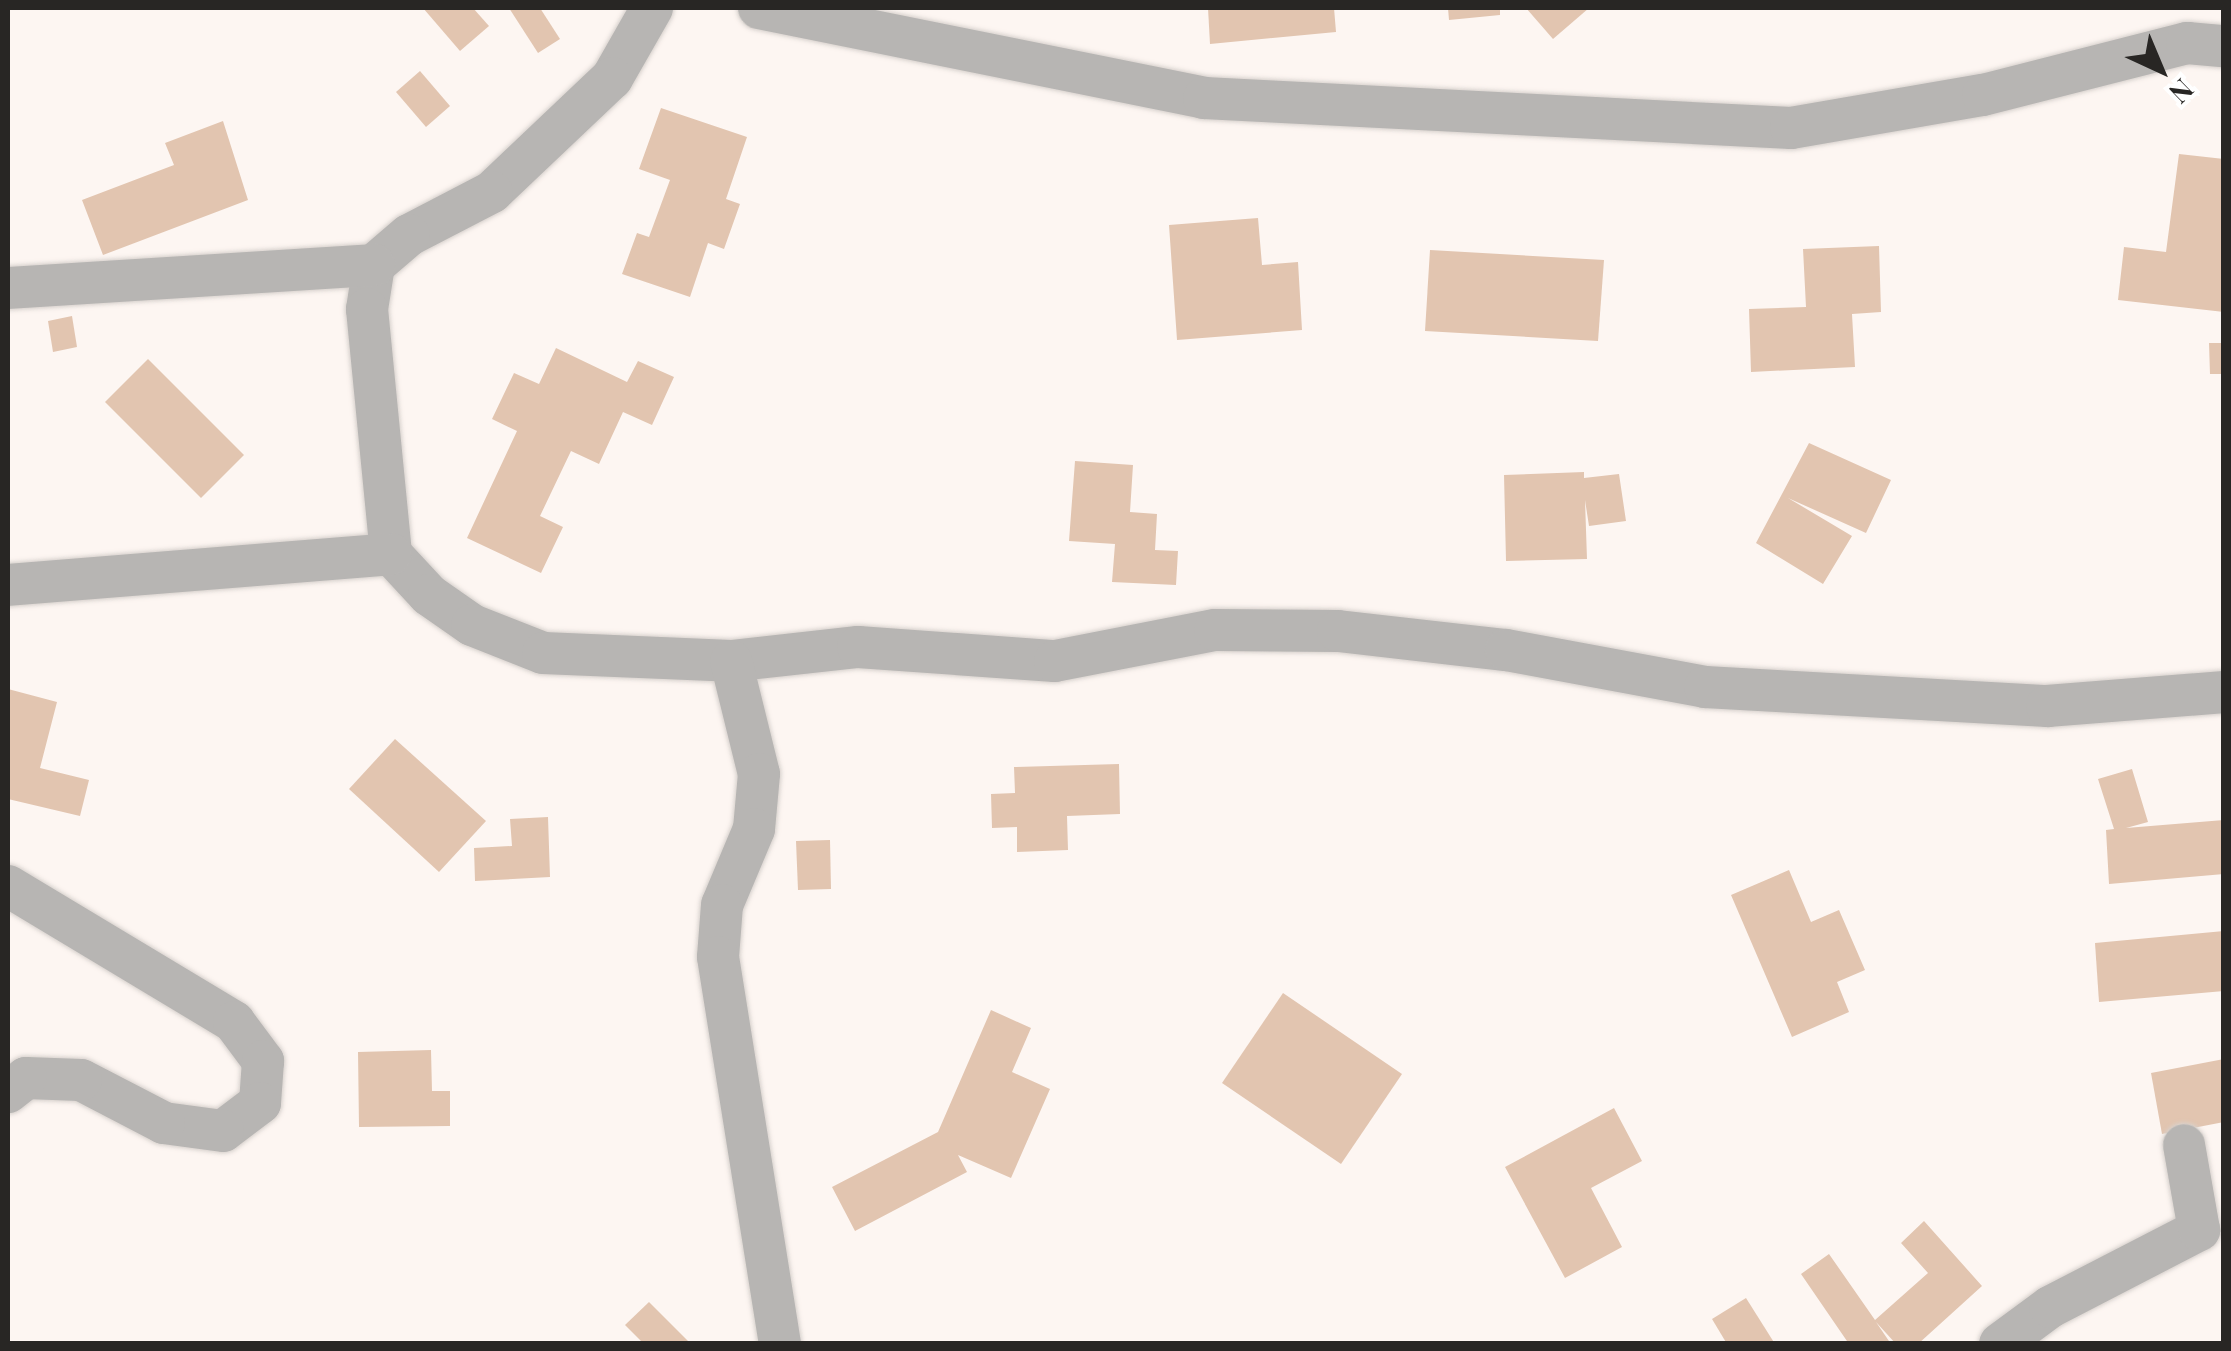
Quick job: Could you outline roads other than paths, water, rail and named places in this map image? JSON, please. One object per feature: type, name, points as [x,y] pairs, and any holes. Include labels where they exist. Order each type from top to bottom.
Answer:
[{"type":"street","points":[[8,288],[374,265],[409,235],[492,192],[612,78],[652,8]]},
{"type":"street","points":[[759,8],[1204,98],[1791,128],[1982,94],[2187,43],[2224,46]]},
{"type":"street","points":[[374,265],[368,309],[391,554],[429,596],[472,625],[542,653],[731,661],[858,646],[1056,661],[1215,630],[1338,631],[1506,650],[1705,687],[2048,706],[2224,692]]},
{"type":"street","points":[[8,585],[391,554]]},
{"type":"street","points":[[731,661],[759,774],[754,829],[722,905],[718,957],[780,1344]]},
{"type":"street","points":[[8,886],[234,1022],[263,1060],[260,1103],[223,1130],[164,1122],[81,1080],[26,1078],[8,1092]]},
{"type":"street","points":[[2000,1344],[2056,1325],[2199,1230],[2184,1144]]}]
